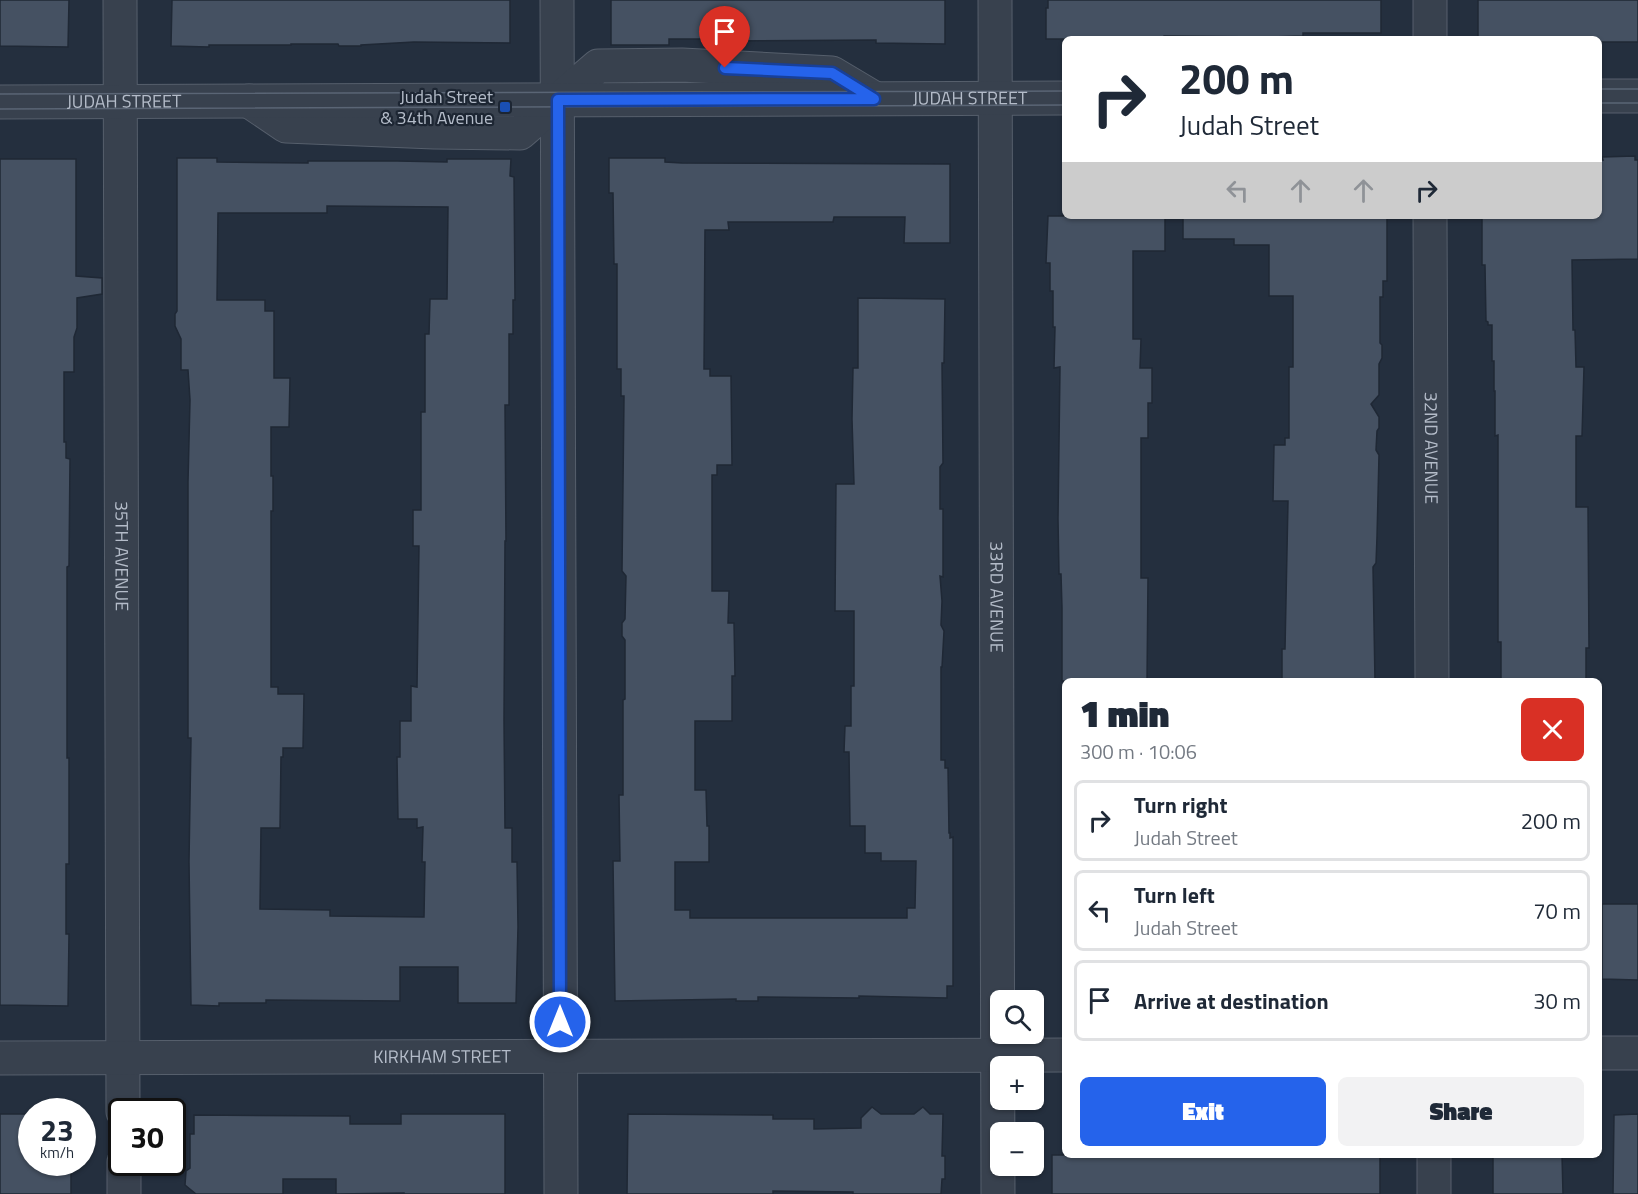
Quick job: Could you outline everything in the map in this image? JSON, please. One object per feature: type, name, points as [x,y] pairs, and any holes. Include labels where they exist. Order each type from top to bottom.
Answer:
[{"type":"street","name":"35TH AVENUE","points":[[120,0],[123,1098]]},
{"type":"street","points":[[558,0],[561,1194]]},
{"type":"street","name":"33RD AVENUE","points":[[995,0],[998,1194]]},
{"type":"street","points":[[1430,0],[1430,36]]},
{"type":"street","points":[[1602,96],[1638,96]]},
{"type":"street","name":"JUDAH STREET","points":[[0,102],[1062,98]]},
{"type":"street","name":"32ND AVENUE","points":[[1431,219],[1432,678]]},
{"type":"street","points":[[1602,1053],[1638,1053]]},
{"type":"street","name":"KIRKHAM STREET","points":[[0,1058],[1062,1055]]},
{"type":"street","points":[[1434,1158],[1434,1194]]},
{"type":"street","points":[[124,1176],[124,1194]]},
{"type":"building","points":[[0,0],[69,0],[68,47],[0,46]]},
{"type":"building","points":[[172,0],[510,0],[510,43],[414,42],[361,46],[291,44],[171,46]]},
{"type":"building","points":[[611,0],[945,0],[945,44],[876,43],[876,40],[669,39],[669,45],[611,45]]},
{"type":"building","points":[[1048,0],[1381,0],[1381,33],[1303,33],[1303,36],[1062,36],[1062,39],[1046,39],[1046,8],[1048,8]]},
{"type":"building","points":[[1478,0],[1638,0],[1638,42],[1602,42],[1602,36],[1478,36]]},
{"type":"building","points":[[1635,156],[1635,160],[1638,160],[1638,259],[1572,260],[1576,367],[1584,367],[1582,436],[1576,436],[1576,507],[1588,507],[1589,648],[1586,648],[1586,678],[1501,678],[1501,642],[1498,642],[1498,435],[1495,436],[1492,325],[1488,325],[1486,321],[1485,265],[1482,265],[1482,219],[1602,219],[1602,157]]},
{"type":"building","points":[[177,158],[217,158],[217,162],[308,163],[308,161],[447,162],[447,159],[511,159],[510,176],[514,177],[515,300],[513,300],[513,334],[509,334],[509,405],[505,405],[504,721],[505,828],[512,828],[512,862],[517,862],[516,1003],[458,1003],[458,967],[400,967],[400,1001],[266,1000],[266,1003],[191,1005],[189,862],[191,738],[188,738],[190,400],[188,370],[181,370],[181,339],[175,326],[177,311]],"holes":[[[327,206],[448,207],[447,299],[430,299],[429,334],[425,334],[425,412],[421,412],[421,510],[413,510],[413,546],[419,546],[417,687],[411,686],[411,721],[400,721],[400,757],[397,757],[398,819],[417,819],[417,828],[423,827],[424,917],[330,916],[330,910],[260,909],[261,828],[280,828],[283,748],[303,748],[304,694],[278,694],[278,687],[271,687],[271,511],[273,511],[271,427],[289,427],[290,378],[274,378],[274,311],[265,311],[265,300],[217,300],[218,213],[327,213]]]},
{"type":"building","points":[[609,158],[665,158],[665,162],[682,163],[950,164],[950,243],[904,243],[905,217],[834,217],[833,222],[728,222],[729,230],[705,230],[704,369],[710,369],[710,376],[731,376],[732,465],[717,465],[717,475],[712,475],[712,591],[729,591],[728,623],[734,623],[735,676],[732,676],[732,721],[695,721],[695,790],[706,790],[709,862],[675,862],[675,910],[690,910],[690,918],[907,918],[907,908],[915,908],[916,861],[881,861],[881,853],[865,853],[865,826],[850,826],[849,752],[844,752],[845,726],[851,726],[851,686],[854,686],[854,611],[835,611],[836,484],[854,484],[853,368],[858,368],[858,298],[945,299],[944,363],[942,363],[943,463],[940,467],[940,509],[943,509],[943,577],[940,576],[941,625],[944,631],[941,667],[941,760],[945,760],[945,768],[948,768],[949,833],[950,838],[953,837],[953,986],[947,986],[947,998],[859,996],[859,998],[758,997],[758,1001],[736,1001],[736,999],[615,1001],[613,861],[620,861],[619,795],[623,795],[623,700],[625,699],[625,640],[622,636],[622,623],[625,619],[626,576],[622,571],[624,396],[621,396],[621,369],[617,369],[617,264],[614,264],[613,193],[609,193]]},
{"type":"building","points":[[0,159],[76,159],[76,276],[102,278],[102,294],[77,298],[74,372],[64,372],[64,442],[66,442],[66,458],[70,459],[69,566],[67,567],[69,864],[66,864],[66,934],[69,934],[68,1006],[0,1005]]},
{"type":"building","points":[[1048,216],[1062,216],[1062,219],[1165,219],[1165,251],[1133,251],[1133,339],[1141,339],[1140,368],[1152,368],[1152,403],[1148,403],[1148,438],[1141,438],[1141,578],[1148,578],[1147,678],[1062,678],[1058,519],[1060,367],[1054,368],[1053,291],[1050,291],[1050,263],[1046,263]]},
{"type":"building","points":[[1183,219],[1387,219],[1387,281],[1383,281],[1383,297],[1380,297],[1382,358],[1379,364],[1379,395],[1371,404],[1379,417],[1376,450],[1379,455],[1376,563],[1373,567],[1375,678],[1282,678],[1282,649],[1285,649],[1288,501],[1273,501],[1274,445],[1285,445],[1285,438],[1289,438],[1289,367],[1293,367],[1293,296],[1269,296],[1269,245],[1234,245],[1234,239],[1183,239]]},
{"type":"building","points":[[1602,904],[1638,904],[1638,980],[1602,979]]},
{"type":"building","points":[[872,1107],[881,1114],[914,1114],[923,1107],[930,1114],[943,1114],[942,1156],[945,1156],[945,1179],[942,1179],[941,1194],[773,1191],[773,1194],[627,1194],[628,1114],[773,1115],[773,1119],[814,1119],[814,1129],[861,1128],[861,1118]]},
{"type":"building","points":[[0,1114],[18,1114],[18,1176],[71,1176],[71,1194],[0,1194]]},
{"type":"building","points":[[401,1114],[505,1114],[505,1194],[336,1194],[336,1179],[283,1179],[283,1194],[196,1194],[185,1185],[186,1171],[190,1168],[190,1134],[194,1134],[194,1115],[350,1116],[350,1124],[401,1124]]},
{"type":"building","points":[[1638,1114],[1638,1194],[1613,1194],[1614,1115]]},
{"type":"building","points":[[1052,1155],[1062,1155],[1062,1158],[1380,1158],[1380,1194],[1052,1194]]},
{"type":"building","points":[[1493,1158],[1562,1158],[1563,1194],[1493,1194]]},
{"type":"tram line","points":[[1602,89],[1638,89]]},
{"type":"tram line","points":[[0,94],[1062,91]]},
{"type":"tram line","points":[[1602,103],[1638,103]]},
{"type":"tram line","points":[[0,109],[1062,105]]},
{"type":"place","name":"Judah Street & 34th Avenue","points":[[505,107]]},
{"type":"route","points":[[560,1022],[558,100],[874,99],[832,73],[725,68]]}]
